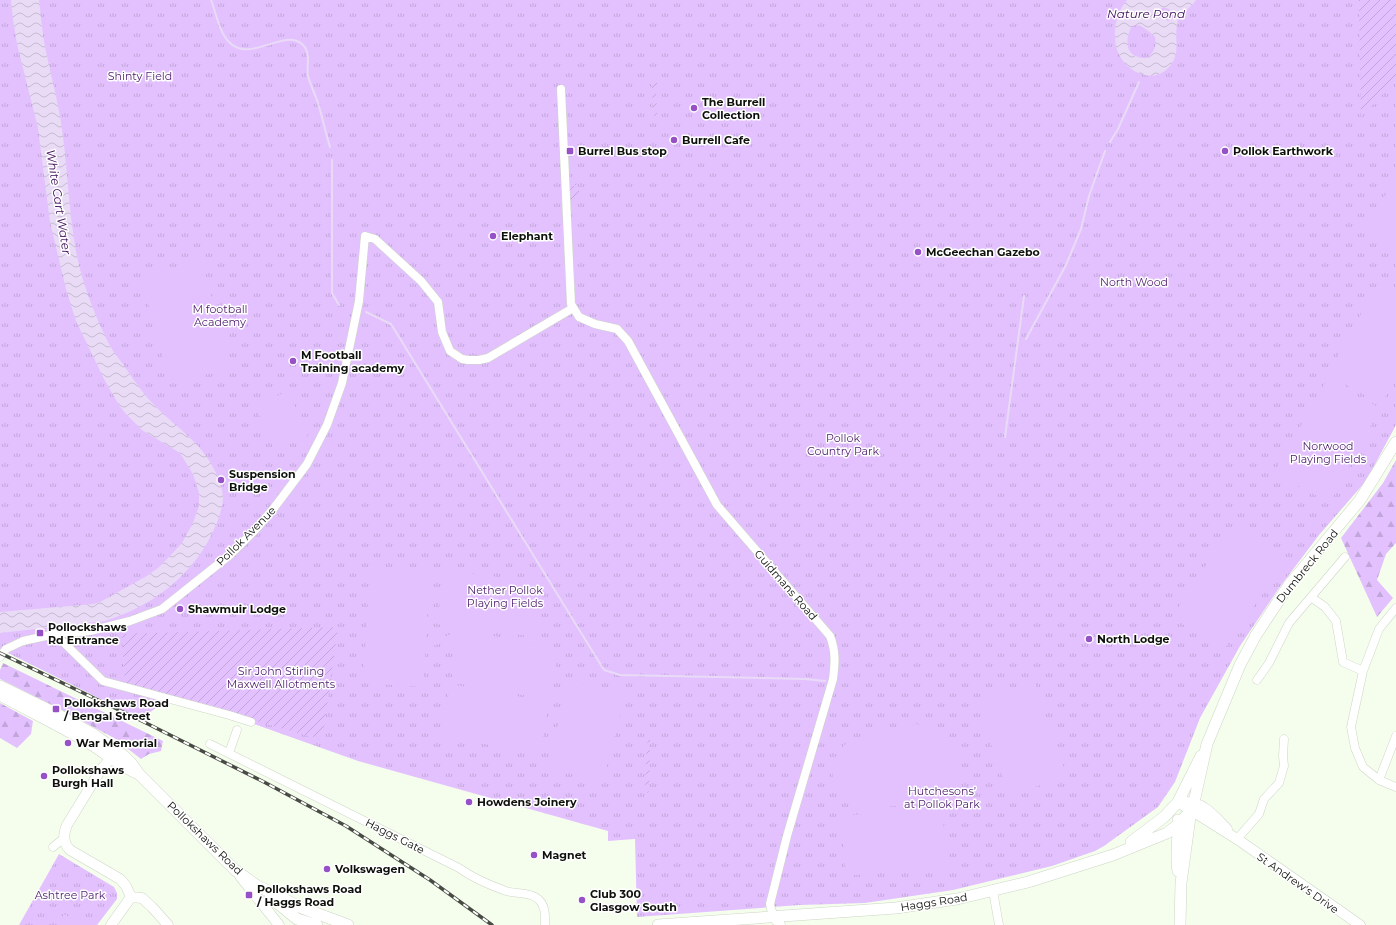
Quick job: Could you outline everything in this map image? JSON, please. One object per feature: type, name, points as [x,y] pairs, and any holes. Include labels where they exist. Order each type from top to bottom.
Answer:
[{"type":"main road","name":"Dumbreck Road","points":[[1181,883],[1193,806],[1207,744],[1240,665],[1256,635],[1289,585],[1360,500],[1396,442]]},
{"type":"main road","name":"Pollokshaws Road","points":[[0,686],[57,714],[93,734],[123,755],[139,774],[235,870],[256,885],[302,908]]},
{"type":"main road","name":"Pollokshaws Road","points":[[0,695],[76,735],[126,769],[139,774]]},
{"type":"main road","points":[[1113,855],[1149,830],[1178,802],[1207,744]]},
{"type":"main road","points":[[1178,802],[1179,824],[1177,863],[1181,883],[1180,925]]},
{"type":"main road","name":"Haggs Road","points":[[658,925],[777,921],[914,906],[993,891],[1056,874],[1113,855],[1167,833],[1179,824],[1193,806]]},
{"type":"main road","points":[[256,885],[297,922],[317,925]]},
{"type":"main road","points":[[302,908],[348,925]]},
{"type":"street","points":[[561,89],[570,301],[573,308]]},
{"type":"street","name":"Pollok Avenue","points":[[0,657],[6,649],[24,641],[55,634],[90,630],[130,621],[162,610],[231,554],[257,528],[307,464],[327,425],[342,383],[359,301],[365,236],[375,239],[421,281],[438,302],[442,332],[446,343],[450,351],[462,359],[473,361],[488,358],[573,308]]},
{"type":"street","name":"Guidmans Road","points":[[573,308],[579,317],[585,321],[617,329],[628,341],[717,505],[830,636],[834,646],[835,658],[833,679],[787,836],[770,904],[777,921]]},
{"type":"street","points":[[1257,680],[1269,663],[1289,623],[1345,557]]},
{"type":"street","points":[[1311,597],[1324,607],[1336,621],[1343,662],[1363,670]]},
{"type":"street","points":[[1396,608],[1379,629],[1363,670],[1351,727],[1355,748],[1364,767],[1379,780],[1396,787]]},
{"type":"street","points":[[55,634],[102,681],[251,722]]},
{"type":"street","points":[[229,753],[237,730]]},
{"type":"street","points":[[1379,780],[1396,736]]},
{"type":"street","points":[[1237,840],[1259,814],[1264,799],[1279,783],[1284,766],[1284,739]]},
{"type":"street","name":"Haggs Gate","points":[[210,744],[459,868],[469,876],[507,891],[536,897],[541,901],[544,908],[545,925]]},
{"type":"street","points":[[111,758],[100,771],[67,825],[64,832],[64,838],[70,850],[120,879],[126,886],[131,897]]},
{"type":"street","name":"St Andrew's Drive","points":[[1178,802],[1213,813],[1237,840],[1360,925]]},
{"type":"street","points":[[53,847],[64,838]]},
{"type":"street","points":[[235,870],[279,925]]},
{"type":"street","points":[[993,891],[999,925]]},
{"type":"street","points":[[111,925],[131,897]]},
{"type":"street","points":[[131,897],[142,898],[168,925]]},
{"type":"street","points":[[297,922],[302,908]]},
{"type":"green space","name":"Pollok Country Park","points":[[0,0],[1396,0],[1396,425],[1366,481],[1319,535],[1279,588],[1240,646],[1200,718],[1175,782],[1158,807],[1104,846],[1095,851],[1052,866],[953,890],[865,903],[800,905],[637,917],[635,839],[608,841],[608,831],[358,761],[234,717],[168,699],[141,719],[0,649]]},
{"type":"green space","points":[[1359,0],[1396,0],[1396,80],[1361,117]]},
{"type":"green space","points":[[652,83],[659,83],[659,87],[656,90],[657,115],[653,116]]},
{"type":"green space","points":[[575,180],[580,193],[574,201],[572,200],[569,204],[567,186],[575,186]]},
{"type":"green space","points":[[1396,180],[1396,257],[1360,230]]},
{"type":"green space","points":[[202,261],[231,368],[170,384],[141,277]]},
{"type":"green space","points":[[1379,281],[1396,290],[1396,378],[1381,404],[1328,375]]},
{"type":"green space","name":"Norwood Playing Fields","points":[[1327,380],[1380,408],[1330,503],[1274,473]]},
{"type":"green space","points":[[288,391],[308,436],[275,451],[255,406]]},
{"type":"green space","points":[[1396,460],[1396,543],[1386,554],[1377,580],[1393,598],[1377,617],[1341,538],[1383,483]]},
{"type":"green space","points":[[1234,523],[1286,559],[1223,651],[1172,617]]},
{"type":"green space","points":[[370,567],[430,571],[423,687],[363,683]]},
{"type":"green space","name":"Nether Pollok Playing Fields","points":[[444,570],[544,583],[537,637],[437,624]]},
{"type":"green space","name":"Sir John Stirling Maxwell Allotments","points":[[338,627],[323,735],[312,737],[125,684],[122,634]]},
{"type":"green space","points":[[460,630],[559,648],[550,700],[451,682]]},
{"type":"green space","points":[[458,631],[459,634],[429,648],[427,644]]},
{"type":"green space","points":[[3,663],[163,741],[161,751],[149,754],[141,759],[114,738],[0,679],[0,670]]},
{"type":"green space","points":[[569,680],[625,695],[603,782],[547,768]]},
{"type":"green space","points":[[1034,681],[1067,776],[1009,796],[976,701]]},
{"type":"green space","points":[[450,684],[549,702],[540,754],[441,736]]},
{"type":"green space","points":[[0,703],[33,721],[31,734],[17,748],[0,738]]},
{"type":"green space","points":[[915,724],[939,729],[947,734],[957,750],[959,768],[957,778],[946,793],[924,803],[871,808],[856,807],[845,800],[835,785],[833,776],[833,767],[839,751],[852,740],[860,737]]},
{"type":"green space","points":[[649,738],[649,791],[647,793],[645,792],[646,764]]},
{"type":"green space","points":[[942,807],[947,867],[846,876],[841,816]]},
{"type":"green space","name":"Ashtree Park","points":[[59,854],[114,887],[117,893],[117,899],[97,925],[19,925]]},
{"type":"green space","points":[[50,906],[60,912],[56,920],[45,914]]},
{"type":"green space","points":[[64,914],[83,925],[57,925]]},
{"type":"water","name":"White Cart Water","points":[[11,0],[39,0],[44,41],[61,122],[76,253],[83,280],[98,320],[112,349],[143,393],[203,452],[215,471],[223,499],[220,513],[207,544],[184,574],[155,598],[121,615],[104,621],[0,633],[0,612],[93,604],[100,602],[147,576],[158,568],[182,543],[193,523],[199,506],[199,493],[193,474],[180,453],[142,430],[126,414],[104,379],[76,321],[66,289],[50,222],[38,128],[17,44]]},
{"type":"water","name":"Nature Pond","points":[[1127,0],[1196,0],[1178,20],[1175,56],[1173,62],[1162,73],[1146,75],[1138,73],[1124,62],[1119,54],[1116,46],[1115,28],[1123,5]],"holes":[[[1162,8],[1171,10],[1174,15],[1172,19],[1168,21],[1159,16],[1159,11]],[[1139,25],[1155,37],[1156,43],[1148,58],[1140,58],[1133,55],[1128,48],[1128,34],[1132,26]]]},
{"type":"waterway","points":[[211,0],[223,33],[229,42],[237,48],[256,48],[286,40],[294,40],[302,44],[307,51],[308,76],[319,106],[330,147]]},
{"type":"waterway","points":[[1110,142],[1118,129],[1139,82]]},
{"type":"waterway","points":[[1026,339],[1066,265],[1081,229],[1089,196],[1105,151]]},
{"type":"waterway","points":[[332,160],[332,293],[339,305]]},
{"type":"waterway","points":[[1005,437],[1024,296]]},
{"type":"waterway","points":[[366,312],[391,324],[604,670],[620,675],[805,679],[825,681]]},
{"type":"railway","points":[[0,653],[144,722],[264,782],[346,826],[430,880],[492,925]]},
{"type":"place","name":"The Burrell Collection","points":[[694,108]]},
{"type":"place","name":"Burrell Cafe","points":[[674,140]]},
{"type":"place","name":"Burrel Bus stop","points":[[570,151]]},
{"type":"place","name":"Pollok Earthwork","points":[[1225,151]]},
{"type":"place","name":"Elephant","points":[[493,236]]},
{"type":"place","name":"McGeechan Gazebo","points":[[918,252]]},
{"type":"place","name":"M Football Training academy","points":[[293,361]]},
{"type":"place","name":"Suspension Bridge","points":[[221,480]]},
{"type":"place","name":"Shawmuir Lodge","points":[[180,609]]},
{"type":"place","name":"Pollockshaws Rd Entrance","points":[[40,633]]},
{"type":"place","name":"North Lodge","points":[[1089,639]]},
{"type":"place","name":"Pollokshaws Road / Bengal Street","points":[[56,709]]},
{"type":"place","name":"War Memorial","points":[[68,743]]},
{"type":"place","name":"Pollokshaws Burgh Hall","points":[[44,776]]},
{"type":"place","name":"Howdens Joinery","points":[[469,802]]},
{"type":"place","name":"Magnet","points":[[534,855]]},
{"type":"place","name":"Volkswagen","points":[[327,869]]},
{"type":"place","name":"Pollokshaws Road / Haggs Road","points":[[249,895]]},
{"type":"place","name":"Club 300 Glasgow South","points":[[582,900]]},
{"type":"park label","name":"Shinty Field","points":[[140,76]]},
{"type":"park label","name":"North Wood","points":[[1134,282]]},
{"type":"park label","name":"M football Academy","points":[[220,315]]},
{"type":"park label","name":"Hutchesons’ at Pollok Park","points":[[942,797]]}]
